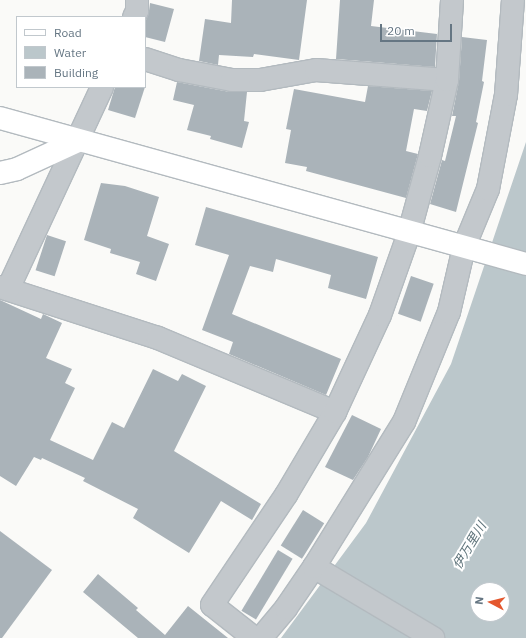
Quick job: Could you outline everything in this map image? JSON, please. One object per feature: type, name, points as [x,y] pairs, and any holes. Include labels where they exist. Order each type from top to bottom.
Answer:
[{"type":"street","points":[[134,16],[137,11],[137,0]]},
{"type":"street","points":[[254,638],[212,605],[286,495],[335,412],[380,315],[409,233],[430,156],[447,80],[452,0]]},
{"type":"street","points":[[261,638],[286,608],[314,567],[404,422],[449,312],[464,247],[488,189],[506,95],[513,0]]},
{"type":"street","points":[[146,59],[179,70],[232,80],[260,80],[316,70],[447,80]]},
{"type":"street","points":[[102,88],[78,141],[4,288],[158,338],[335,412]]},
{"type":"street","points":[[0,118],[409,233],[526,264]]},
{"type":"street","points":[[0,173],[17,169],[78,141]]},
{"type":"street","points":[[314,567],[433,638]]},
{"type":"water","name":"伊万里川","points":[[526,142],[526,638],[281,638],[366,523],[451,364]]},
{"type":"building","points":[[232,0],[307,0],[299,60],[254,54],[253,57],[219,55],[218,65],[199,61],[205,19],[231,23]]},
{"type":"building","points":[[340,0],[374,0],[371,26],[437,34],[435,67],[336,59]]},
{"type":"building","points":[[150,3],[174,9],[165,42],[146,37],[146,20]]},
{"type":"building","points":[[462,37],[487,40],[482,81],[484,82],[476,122],[478,123],[456,212],[430,204],[442,160],[445,161],[456,116],[452,116],[459,81]]},
{"type":"building","points":[[177,82],[230,92],[247,92],[244,121],[249,122],[242,148],[210,139],[211,136],[187,130],[194,105],[173,100]]},
{"type":"building","points":[[368,86],[432,91],[427,111],[414,109],[406,151],[418,154],[406,198],[306,171],[307,167],[285,163],[291,130],[286,129],[294,89],[365,102]]},
{"type":"building","points":[[115,88],[145,88],[135,118],[108,110]]},
{"type":"building","points":[[101,183],[125,186],[159,197],[147,236],[169,244],[156,281],[136,274],[140,262],[110,253],[111,249],[84,240]]},
{"type":"building","points":[[206,207],[378,257],[366,299],[328,288],[331,275],[276,259],[273,272],[250,266],[232,314],[341,359],[326,395],[229,354],[233,342],[202,330],[229,255],[195,245]]},
{"type":"building","points":[[47,235],[66,241],[55,276],[36,270]]},
{"type":"building","points":[[411,276],[434,284],[421,322],[398,314]]},
{"type":"building","points":[[0,300],[41,319],[43,314],[62,323],[46,358],[72,369],[65,383],[75,388],[50,440],[93,460],[112,422],[124,428],[153,369],[178,381],[182,374],[206,386],[174,451],[261,504],[252,520],[221,501],[189,553],[133,518],[138,509],[83,481],[85,478],[42,458],[41,460],[34,457],[16,486],[0,476]]},
{"type":"building","points":[[352,415],[381,429],[368,457],[353,480],[325,467]]},
{"type":"building","points":[[303,510],[324,523],[302,559],[281,546]]},
{"type":"building","points":[[0,531],[52,570],[2,638],[0,638]]},
{"type":"building","points":[[278,550],[293,559],[256,620],[241,611]]},
{"type":"building","points":[[98,574],[138,608],[136,610],[165,635],[188,606],[228,638],[138,638],[83,592]]}]
